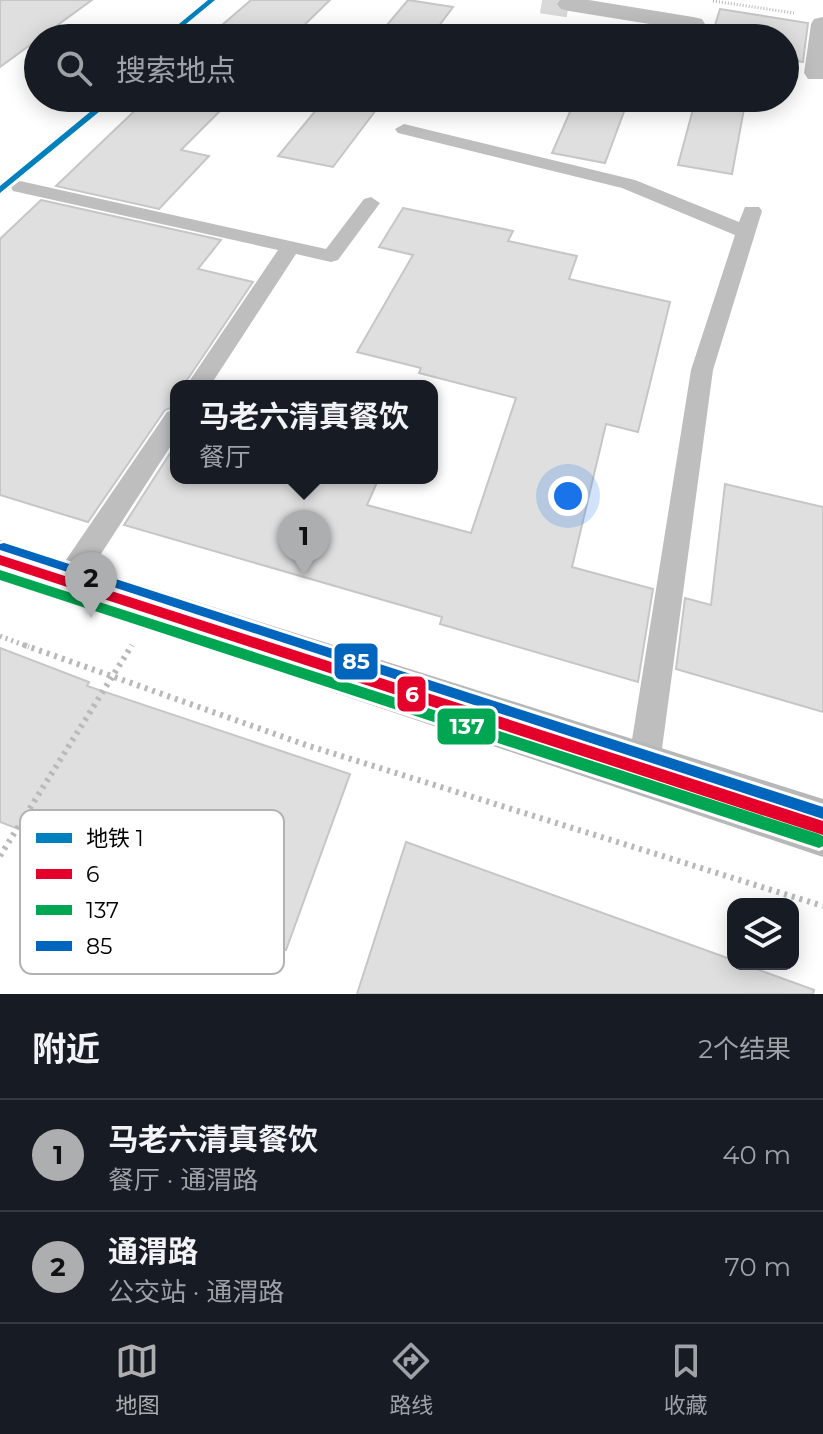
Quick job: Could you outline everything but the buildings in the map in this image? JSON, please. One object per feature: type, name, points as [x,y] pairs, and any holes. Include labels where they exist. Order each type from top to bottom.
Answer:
[{"type":"street","points":[[569,4],[693,24]]},
{"type":"street","points":[[817,73],[823,24]]},
{"type":"street","points":[[0,560],[823,828]]},
{"type":"lane","points":[[404,129],[628,184],[749,221],[702,370],[643,771]]},
{"type":"lane","points":[[20,187],[331,256],[371,203]]},
{"type":"lane","points":[[202,380],[290,248]]},
{"type":"lane","points":[[67,582],[170,427]]},
{"type":"path","points":[[709,0],[795,13]]},
{"type":"path","points":[[29,810],[153,610]]},
{"type":"path","points":[[0,636],[111,679],[381,772],[823,906]]},
{"type":"path","points":[[0,856],[20,824]]},
{"type":"tunnel","points":[[542,0],[569,4]]},
{"type":"metro line","name":"1","points":[[182,24],[212,0]]},
{"type":"metro line","name":"1","points":[[0,190],[95,112]]},
{"type":"transit line","name":"85","points":[[4,547],[823,813]]},
{"type":"transit line","name":"6","points":[[0,560],[823,828]]},
{"type":"transit line","name":"137","points":[[0,575],[819,841]]},
{"type":"place","name":"马老六清真餐饮","points":[[304,576]]},
{"type":"place","name":"通渭路","points":[[91,618]]}]
